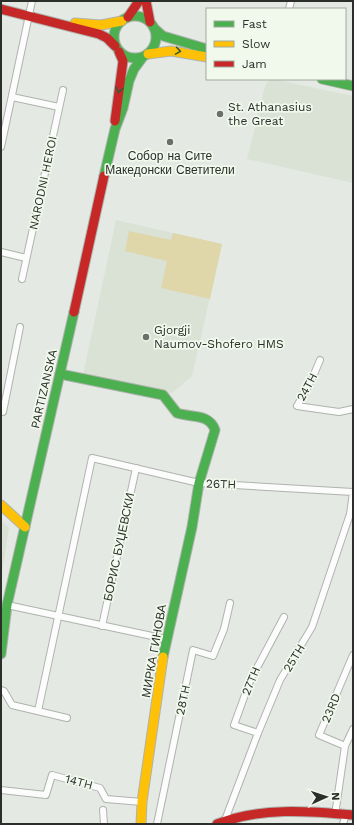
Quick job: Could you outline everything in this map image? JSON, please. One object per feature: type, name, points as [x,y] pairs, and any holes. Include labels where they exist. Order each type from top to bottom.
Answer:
[{"type":"street","points":[[1,147],[32,1]]},
{"type":"street","points":[[117,49],[114,32],[139,1]]},
{"type":"street","points":[[145,56],[156,42],[146,7],[146,1]]},
{"type":"street","points":[[1,9],[99,34],[107,38],[117,49],[130,58],[145,56],[161,50],[174,49],[206,57]]},
{"type":"street","points":[[29,15],[44,15],[92,26],[113,24],[125,19],[140,16],[163,36],[206,49]]},
{"type":"street","name":"PARTIZANSKA","points":[[115,129],[116,108],[123,61],[117,49]]},
{"type":"street","name":"PARTIZANSKA","points":[[1,654],[8,605],[115,129],[123,108],[131,75],[136,64],[145,56]]},
{"type":"street","points":[[326,80],[353,86]]},
{"type":"street","name":"NARODNI HEROI","points":[[22,279],[63,90]]},
{"type":"street","points":[[12,96],[59,107]]},
{"type":"street","points":[[1,252],[26,258]]},
{"type":"street","points":[[1,412],[3,412],[20,327]]},
{"type":"street","name":"24TH","points":[[320,360],[312,379],[297,406],[339,412],[353,409]]},
{"type":"street","name":"МИРКА ГИНОВА","points":[[60,374],[163,395],[167,403],[177,412],[210,419],[214,424],[215,430],[199,483],[192,527],[166,639],[142,802],[141,824]]},
{"type":"street","name":"26TH","points":[[58,617],[92,458],[199,483],[353,492]]},
{"type":"street","name":"БОРИС БУЏЕВСКИ","points":[[102,626],[136,468]]},
{"type":"street","name":"25TH","points":[[221,822],[280,680],[312,627],[350,514],[353,492]]},
{"type":"street","points":[[1,505],[25,527]]},
{"type":"street","name":"28TH","points":[[157,824],[194,650],[212,656],[224,629],[230,602]]},
{"type":"street","points":[[8,605],[58,617],[166,639]]},
{"type":"street","points":[[38,711],[58,617]]},
{"type":"street","name":"27TH","points":[[258,733],[234,724],[250,681],[284,617]]},
{"type":"street","name":"23RD","points":[[345,746],[319,736],[353,656]]},
{"type":"street","points":[[1,690],[4,691],[12,705],[67,718]]},
{"type":"street","points":[[335,815],[345,746],[353,729]]},
{"type":"street","name":"14TH","points":[[1,790],[46,795],[52,775],[100,788],[106,799],[142,802]]},
{"type":"street","points":[[103,810],[104,824]]},
{"type":"street","points":[[221,822],[244,814],[275,810],[350,815]]},
{"type":"street","points":[[343,824],[350,815]]},
{"type":"shaded area","points":[[271,80],[278,80],[353,96],[353,183],[247,159],[267,82]]},
{"type":"shaded area","name":"Gjorgji Naumov-Shofero HMS","points":[[116,220],[222,244],[192,376],[172,393],[83,375]]},
{"type":"shaded area","points":[[129,231],[171,240],[173,233],[222,244],[210,299],[161,288],[167,261],[125,251]]},
{"type":"shaded area","points":[[1,520],[9,528],[1,579]]},
{"type":"traffic: fast","points":[[131,16],[139,16],[147,19],[153,25],[156,37],[153,49],[147,55],[139,58],[131,58],[123,55],[117,49],[114,41],[114,33],[117,25],[123,19],[131,16]]},
{"type":"traffic: fast","points":[[154,28],[163,36],[206,49]]},
{"type":"traffic: fast","points":[[104,176],[115,129],[123,108],[129,81],[134,69],[142,58]]},
{"type":"traffic: fast","points":[[326,80],[353,86]]},
{"type":"traffic: fast","points":[[1,654],[7,605],[74,312]]},
{"type":"traffic: fast","points":[[60,374],[163,395],[177,413],[204,418],[215,430],[199,483],[192,527],[163,657]]},
{"type":"traffic: slow","points":[[75,23],[101,25],[122,21]]},
{"type":"traffic: slow","points":[[148,54],[171,51],[206,57]]},
{"type":"traffic: slow","points":[[1,505],[25,527]]},
{"type":"traffic: slow","points":[[141,824],[142,802],[163,657]]},
{"type":"traffic: jam","points":[[128,17],[139,1]]},
{"type":"traffic: jam","points":[[146,1],[150,22]]},
{"type":"traffic: jam","points":[[1,9],[99,34],[107,38],[115,46]]},
{"type":"traffic: jam","points":[[115,121],[123,61],[119,52]]},
{"type":"traffic: jam","points":[[74,312],[104,176]]},
{"type":"traffic: jam","points":[[217,824],[250,815],[267,813],[319,812],[353,815]]},
{"type":"place","name":"St. Athanasius the Great","points":[[220,114]]},
{"type":"place","name":"Собор на Сите Македонски Светители","points":[[170,142]]},
{"type":"place","name":"Gjorgji Naumov-Shofero HMS","points":[[146,337]]}]
